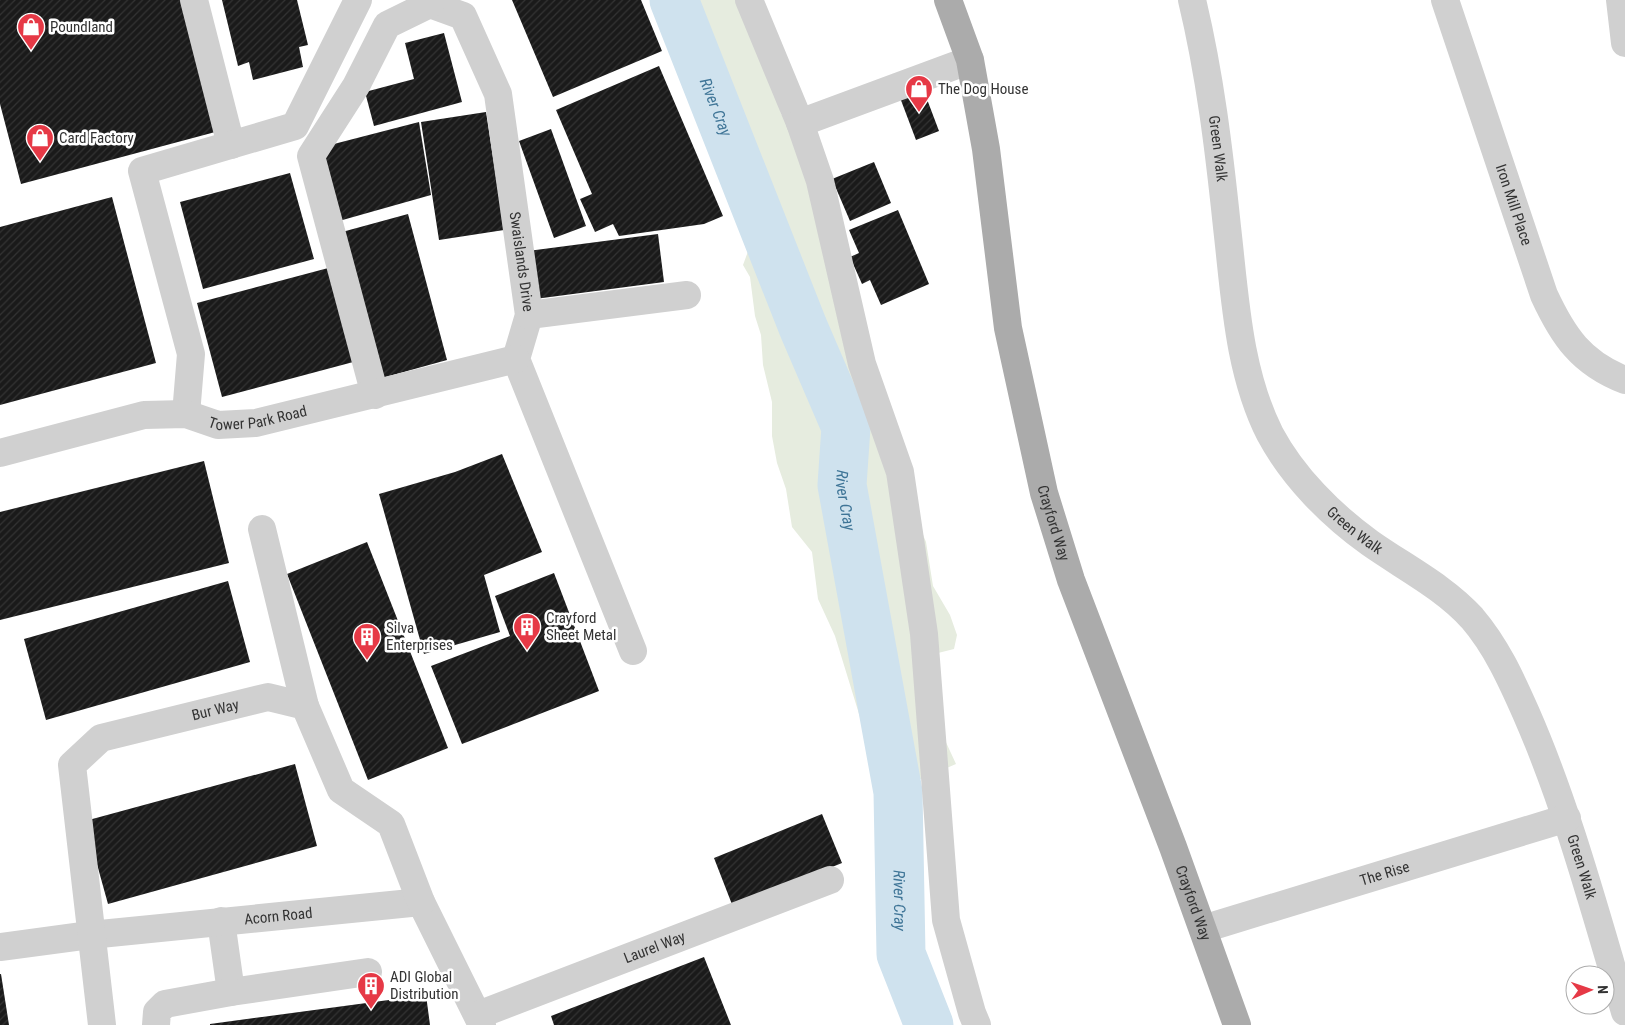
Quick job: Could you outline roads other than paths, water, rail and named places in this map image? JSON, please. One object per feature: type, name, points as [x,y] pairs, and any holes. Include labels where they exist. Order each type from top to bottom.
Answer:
[{"type":"main road","name":"Crayford Way","points":[[948,0],[970,60],[986,149],[1008,328],[1044,493],[1072,580],[1237,1025]]},
{"type":"street","points":[[194,0],[231,145]]},
{"type":"street","points":[[186,414],[191,354],[142,172],[296,126],[358,0]]},
{"type":"street","name":"Green Walk","points":[[1192,0],[1215,114],[1242,341],[1250,382],[1264,420],[1284,457],[1326,506],[1355,532],[1454,601],[1483,632],[1496,652],[1535,733],[1567,818],[1625,1012]]},
{"type":"street","name":"Iron Mill Place","points":[[1445,0],[1544,295],[1560,328],[1577,350],[1598,366],[1625,380]]},
{"type":"street","points":[[1620,0],[1625,43]]},
{"type":"street","points":[[375,395],[310,156],[356,86],[387,25],[430,2]]},
{"type":"street","name":"Swaislands Drive","points":[[430,2],[463,16],[498,94],[529,314],[516,359]]},
{"type":"street","points":[[744,4],[800,123],[820,181],[862,364],[900,472],[924,634],[946,920],[977,1025]]},
{"type":"street","points":[[800,123],[970,60]]},
{"type":"street","points":[[529,314],[687,295]]},
{"type":"street","points":[[516,359],[633,651]]},
{"type":"street","name":"Tower Park Road","points":[[0,453],[144,415],[186,414],[218,425],[256,423],[516,359]]},
{"type":"street","points":[[262,530],[305,706],[341,790],[390,824],[421,902],[480,1020]]},
{"type":"street","name":"Bur Way","points":[[90,934],[72,765],[101,738],[268,697],[305,706]]},
{"type":"street","name":"The Rise","points":[[1203,929],[1567,818]]},
{"type":"street","name":"Laurel Way","points":[[480,1020],[830,880]]},
{"type":"street","name":"Acorn Road","points":[[0,946],[90,934],[421,902]]},
{"type":"street","points":[[221,922],[231,992]]},
{"type":"street","points":[[90,934],[102,1025]]},
{"type":"street","points":[[156,1025],[157,1012],[165,1004],[231,992],[368,972]]},
{"type":"waterway","name":"River Cray","points":[[674,0],[803,327],[846,427],[842,485],[898,792],[901,954],[929,1025]]},
{"type":"place","name":"Poundland","points":[[31,51]]},
{"type":"place","name":"The Dog House","points":[[919,113]]},
{"type":"place","name":"Card Factory","points":[[40,162]]},
{"type":"place","name":"Crayford Sheet Metal","points":[[527,651]]},
{"type":"place","name":"Silva Enterprises","points":[[367,661]]},
{"type":"place","name":"ADI Global Distribution","points":[[371,1010]]}]
